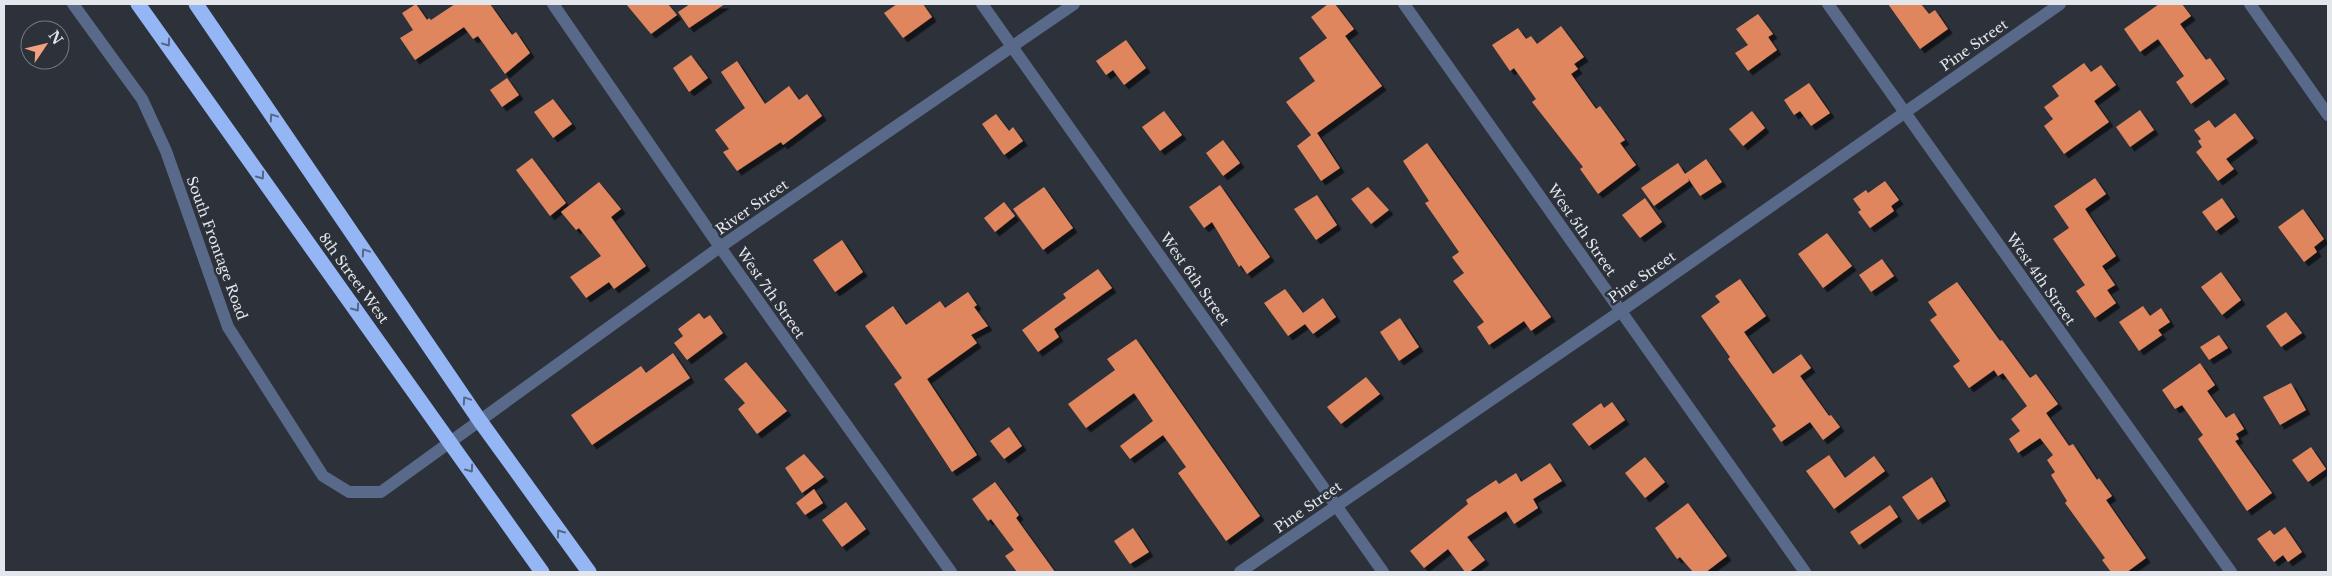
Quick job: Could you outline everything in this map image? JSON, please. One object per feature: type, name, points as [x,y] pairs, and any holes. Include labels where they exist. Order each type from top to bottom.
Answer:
[{"type":"highway","name":"8th Street West","points":[[138,4],[452,442],[542,572]]},
{"type":"highway","name":"8th Street West","points":[[196,4],[480,421],[589,572]]},
{"type":"street","name":"South Frontage Road","points":[[73,4],[142,99],[166,151],[228,327],[322,476],[349,492],[381,492],[452,442]]},
{"type":"street","name":"West 7th Street","points":[[553,4],[720,247],[951,572]]},
{"type":"street","name":"West 6th Street","points":[[982,4],[1383,572]]},
{"type":"street","name":"River Street","points":[[452,442],[720,247],[1074,4]]},
{"type":"street","name":"West 5th Street","points":[[1404,4],[1806,572]]},
{"type":"street","name":"West 4th Street","points":[[1828,4],[2231,572]]},
{"type":"street","name":"Pine Street","points":[[1240,572],[1621,311],[2060,4]]},
{"type":"street","points":[[2250,4],[2328,115]]},
{"type":"building","points":[[416,4],[427,20],[429,18],[431,20],[455,4],[490,4],[512,35],[516,32],[530,53],[505,74],[478,36],[473,39],[464,27],[415,60],[400,38],[413,30],[402,13]]},
{"type":"building","points":[[626,4],[668,4],[677,15],[651,34]]},
{"type":"building","points":[[690,4],[725,4],[689,28],[678,12]]},
{"type":"building","points":[[897,4],[923,4],[932,17],[903,38],[884,13]]},
{"type":"building","points":[[1328,4],[1335,4],[1354,29],[1345,36],[1382,86],[1317,133],[1340,168],[1321,181],[1297,146],[1311,135],[1286,102],[1315,81],[1299,58],[1327,38],[1311,17]]},
{"type":"building","points":[[1888,4],[1921,4],[1929,14],[1935,10],[1948,29],[1920,49]]},
{"type":"building","points":[[2159,4],[2182,4],[2191,16],[2180,24],[2206,60],[2210,58],[2225,79],[2191,104],[2176,82],[2184,76],[2158,39],[2140,52],[2124,29]]},
{"type":"building","points":[[1758,14],[1773,34],[1768,37],[1777,50],[1748,71],[1735,53],[1748,45],[1736,29]]},
{"type":"building","points":[[1561,26],[1584,57],[1574,64],[1578,69],[1571,74],[1596,109],[1600,106],[1625,140],[1620,143],[1636,165],[1598,194],[1580,169],[1583,167],[1532,102],[1536,99],[1514,68],[1510,71],[1492,45],[1518,28],[1526,39],[1531,36],[1537,44]]},
{"type":"building","points":[[1126,40],[1146,68],[1124,85],[1113,70],[1106,75],[1096,61]]},
{"type":"building","points":[[691,55],[708,78],[689,92],[673,68]]},
{"type":"building","points":[[737,61],[765,104],[789,86],[799,100],[807,94],[822,116],[783,145],[781,142],[737,171],[723,152],[729,149],[715,130],[745,108],[721,72]]},
{"type":"building","points":[[2084,63],[2091,72],[2101,65],[2116,85],[2094,101],[2109,122],[2064,154],[2044,126],[2053,119],[2044,107],[2059,96],[2052,86]]},
{"type":"building","points":[[507,78],[519,95],[502,107],[490,90]]},
{"type":"building","points":[[1809,83],[1830,113],[1811,126],[1800,111],[1794,115],[1784,100]]},
{"type":"building","points":[[553,99],[572,124],[553,138],[534,112]]},
{"type":"building","points":[[2140,110],[2154,130],[2130,147],[2116,127]]},
{"type":"building","points":[[1164,111],[1182,135],[1160,151],[1142,127]]},
{"type":"building","points":[[1752,111],[1765,128],[1743,146],[1729,129]]},
{"type":"building","points":[[2235,113],[2254,138],[2226,159],[2234,169],[2218,181],[2196,152],[2202,147],[2198,141],[2201,139],[2194,130],[2209,120],[2215,128]]},
{"type":"building","points":[[996,114],[1009,131],[1013,127],[1023,141],[1004,155],[982,124]]},
{"type":"building","points":[[1223,140],[1240,163],[1223,176],[1206,153]]},
{"type":"building","points":[[1427,143],[1551,317],[1531,331],[1524,321],[1489,345],[1477,327],[1484,322],[1453,281],[1464,273],[1452,257],[1459,252],[1425,203],[1429,201],[1403,161]]},
{"type":"building","points":[[532,158],[566,203],[550,216],[516,170]]},
{"type":"building","points":[[1706,159],[1722,182],[1700,196],[1688,178],[1689,181],[1654,206],[1641,188],[1678,163],[1685,174]]},
{"type":"building","points":[[2095,178],[2106,194],[2085,209],[2116,256],[2102,266],[2115,285],[2107,290],[2116,303],[2095,318],[2076,291],[2085,285],[2053,239],[2069,228],[2054,206]]},
{"type":"building","points":[[1885,181],[1899,200],[1891,206],[1894,211],[1870,228],[1858,212],[1861,210],[1853,199],[1866,190],[1868,193]]},
{"type":"building","points":[[599,182],[621,209],[611,217],[646,266],[614,289],[609,282],[586,298],[570,277],[601,256],[579,228],[576,230],[561,212]]},
{"type":"building","points":[[1220,185],[1270,257],[1247,274],[1241,265],[1239,267],[1212,222],[1204,228],[1189,207]]},
{"type":"building","points":[[1044,187],[1073,228],[1043,250],[1013,209]]},
{"type":"building","points":[[1368,187],[1389,210],[1371,224],[1351,199]]},
{"type":"building","points":[[1317,195],[1337,225],[1316,240],[1294,209]]},
{"type":"building","points":[[1645,198],[1662,222],[1640,238],[1622,215]]},
{"type":"building","points":[[2222,198],[2235,217],[2216,231],[2202,212]]},
{"type":"building","points":[[1004,202],[1015,216],[995,232],[984,218]]},
{"type":"building","points":[[2303,209],[2324,239],[2314,247],[2317,252],[2304,262],[2278,227]]},
{"type":"building","points":[[1827,233],[1852,266],[1823,288],[1798,254]]},
{"type":"building","points":[[842,240],[863,272],[835,292],[813,260]]},
{"type":"building","points":[[1882,259],[1894,276],[1871,292],[1859,275]]},
{"type":"building","points":[[1098,269],[1112,288],[1054,329],[1059,337],[1038,352],[1022,330],[1066,298],[1063,294]]},
{"type":"building","points":[[2221,272],[2241,300],[2222,315],[2201,287]]},
{"type":"building","points":[[1740,279],[1766,316],[1744,332],[1773,374],[1801,354],[1811,368],[1800,376],[1829,416],[1831,415],[1840,427],[1823,440],[1810,422],[1781,442],[1772,429],[1776,426],[1728,359],[1730,357],[1701,316],[1720,302],[1715,296]]},
{"type":"building","points":[[1957,282],[2030,378],[2036,374],[2058,404],[2046,413],[2069,446],[2073,444],[2097,480],[2099,478],[2112,496],[2106,500],[2146,558],[2127,572],[2111,572],[2102,560],[2105,558],[2065,503],[2067,501],[2051,475],[2055,472],[2047,460],[2053,455],[2040,438],[2018,453],[2009,439],[2020,431],[2011,419],[2027,406],[2003,373],[1998,376],[1994,370],[1969,388],[1953,366],[1960,361],[1930,320],[1937,315],[1928,302]]},
{"type":"building","points":[[1285,289],[1303,313],[1323,298],[1336,317],[1313,334],[1305,324],[1288,336],[1264,303]]},
{"type":"building","points":[[968,292],[977,305],[974,307],[988,326],[971,335],[977,343],[927,379],[977,455],[952,472],[894,384],[902,378],[865,326],[893,306],[906,325],[940,301],[945,308]]},
{"type":"building","points":[[2143,306],[2150,316],[2161,308],[2170,322],[2158,330],[2162,335],[2139,351],[2119,322]]},
{"type":"building","points":[[2286,312],[2302,333],[2281,347],[2266,326]]},
{"type":"building","points":[[699,313],[704,319],[710,315],[723,333],[687,360],[674,343],[683,336],[678,329]]},
{"type":"building","points":[[1400,318],[1419,347],[1399,361],[1380,332]]},
{"type":"building","points":[[2219,335],[2228,348],[2209,360],[2200,347]]},
{"type":"building","points":[[1136,339],[1260,516],[1226,541],[1178,473],[1186,467],[1163,435],[1130,459],[1120,446],[1153,421],[1134,393],[1086,428],[1068,404],[1115,370],[1107,359]]},
{"type":"building","points":[[673,353],[690,378],[592,445],[571,415],[641,366],[646,373]]},
{"type":"building","points":[[746,362],[787,411],[757,434],[738,409],[745,403],[724,379]]},
{"type":"building","points":[[2200,363],[2215,385],[2207,391],[2226,418],[2234,413],[2244,429],[2236,434],[2239,439],[2235,441],[2272,493],[2247,511],[2198,439],[2203,435],[2182,405],[2175,409],[2162,390]]},
{"type":"building","points":[[1366,377],[1380,394],[1341,424],[1327,407]]},
{"type":"building","points":[[2291,383],[2306,410],[2280,425],[2263,397]]},
{"type":"building","points":[[1612,402],[1625,420],[1589,446],[1572,424],[1601,403],[1604,408]]},
{"type":"building","points":[[1009,427],[1022,446],[1004,459],[990,441]]},
{"type":"building","points":[[2311,447],[2326,469],[2308,482],[2292,460]]},
{"type":"building","points":[[804,454],[824,477],[802,493],[785,468]]},
{"type":"building","points":[[1829,455],[1845,478],[1874,456],[1885,471],[1834,509],[1806,471]]},
{"type":"building","points":[[1645,457],[1665,482],[1645,498],[1625,473]]},
{"type":"building","points":[[1550,463],[1562,481],[1533,499],[1538,508],[1514,524],[1506,511],[1467,537],[1485,560],[1469,572],[1465,572],[1448,549],[1424,568],[1410,551],[1468,504],[1466,500],[1496,480],[1499,484],[1516,473],[1521,482]]},
{"type":"building","points":[[1932,477],[1946,501],[1918,520],[1902,497]]},
{"type":"building","points":[[995,482],[1019,515],[1016,518],[1055,572],[1017,572],[1005,556],[1014,550],[991,519],[988,521],[972,499]]},
{"type":"building","points":[[814,489],[823,503],[805,515],[796,503]]},
{"type":"building","points":[[846,502],[866,529],[842,547],[822,520]]},
{"type":"building","points":[[1688,503],[1727,556],[1706,572],[1693,572],[1680,557],[1677,559],[1655,528]]},
{"type":"building","points":[[1890,505],[1898,517],[1859,545],[1850,532]]},
{"type":"building","points":[[2285,527],[2302,552],[2288,562],[2283,555],[2274,562],[2257,539],[2270,530],[2274,535]]},
{"type":"building","points":[[1133,528],[1149,552],[1130,564],[1114,541]]}]
